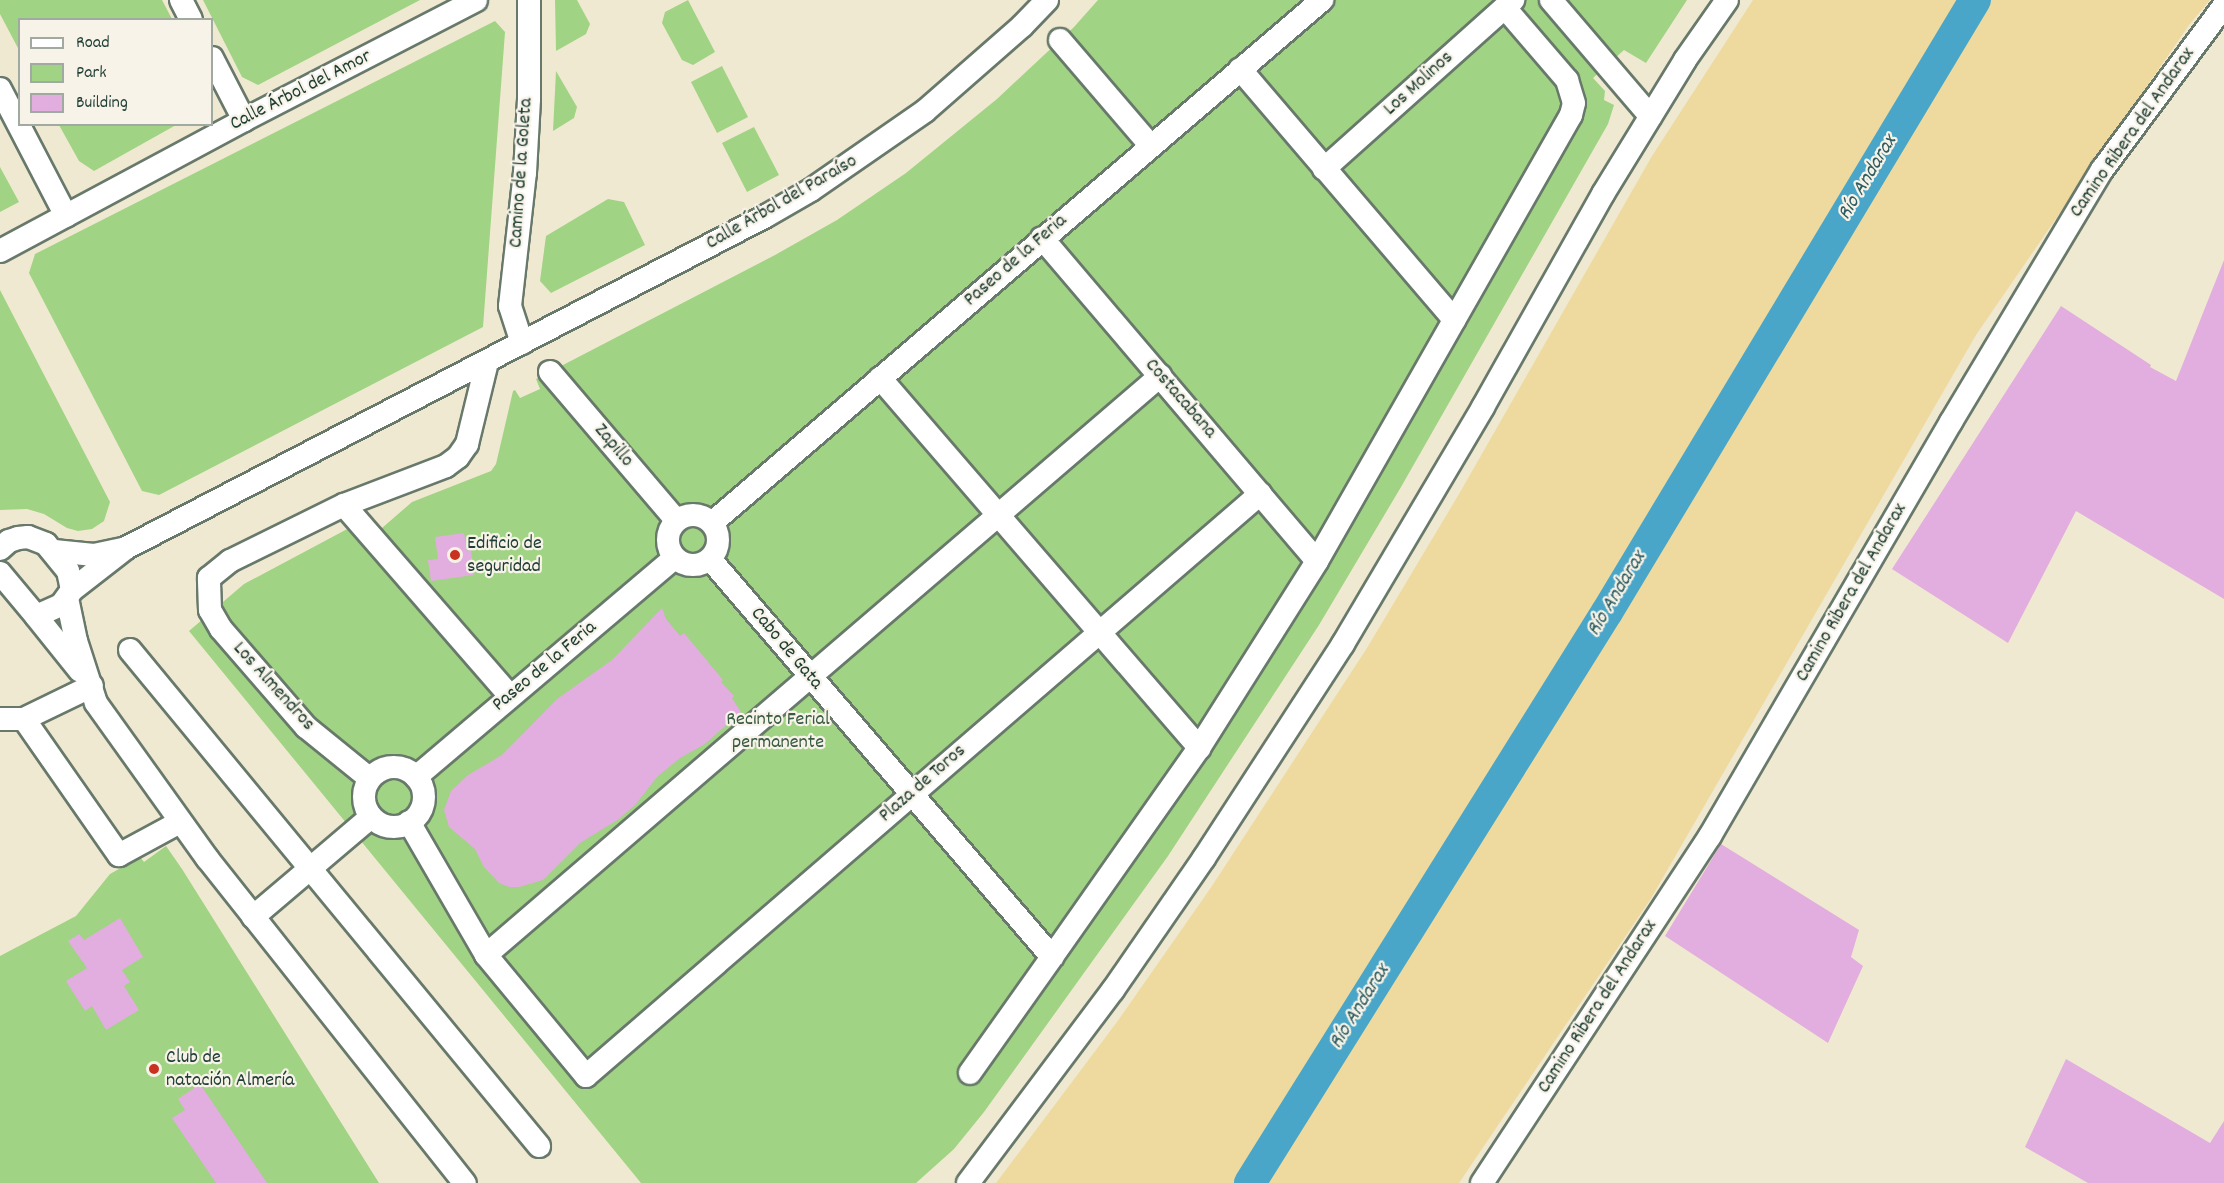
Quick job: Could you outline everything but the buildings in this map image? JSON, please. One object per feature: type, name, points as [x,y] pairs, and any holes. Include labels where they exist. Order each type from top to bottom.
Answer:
[{"type":"street","points":[[181,0],[190,18]]},
{"type":"street","name":"Calle Árbol del Amor","points":[[0,251],[244,120],[476,0]]},
{"type":"street","name":"Camino de la Goleta","points":[[522,343],[510,306],[525,173],[529,99],[529,0]]},
{"type":"street","name":"Paseo de la Feria","points":[[711,523],[1322,0]]},
{"type":"street","points":[[1551,0],[1650,116]]},
{"type":"street","points":[[968,1183],[1132,962],[1210,848],[1343,644],[1650,116],[1727,0]]},
{"type":"street","name":"Calle Árbol del Paraíso","points":[[126,548],[766,216],[850,165],[925,111],[1043,2]]},
{"type":"street","points":[[970,1073],[1199,748],[1317,561],[1574,108],[1567,80],[1509,4]]},
{"type":"street","name":"Los Molinos","points":[[1324,168],[1509,4]]},
{"type":"street","name":"Camino Ribera del Andarax","points":[[1482,1183],[1710,836],[1957,412],[2102,170],[2224,6]]},
{"type":"street","points":[[1060,40],[1150,145]]},
{"type":"street","points":[[213,60],[244,120]]},
{"type":"street","points":[[1240,69],[1454,320]]},
{"type":"street","points":[[0,89],[18,124]]},
{"type":"street","points":[[19,126],[66,216]]},
{"type":"street","name":"Costacabana","points":[[1042,238],[1317,561]]},
{"type":"street","points":[[487,362],[467,444],[458,457],[446,466],[344,505],[510,696]]},
{"type":"street","name":"Zapillo","points":[[549,372],[676,520]]},
{"type":"street","points":[[409,822],[486,955],[1160,376]]},
{"type":"street","points":[[880,378],[1199,748]]},
{"type":"street","name":"Plaza de Toros","points":[[486,955],[586,1076],[1260,494]]},
{"type":"street","name":"Los Almendros","points":[[344,505],[230,561],[209,578],[210,610],[221,629],[306,727],[369,778]]},
{"type":"street","points":[[696,515],[711,523],[718,540],[710,559],[693,566],[674,558],[669,550],[667,538],[676,520],[696,515]]},
{"type":"street","points":[[0,531],[28,537],[46,544],[54,551],[68,571],[76,641],[96,703],[180,822],[253,917],[465,1183]]},
{"type":"street","points":[[0,549],[9,540],[28,537]]},
{"type":"street","points":[[54,551],[94,555],[126,548]]},
{"type":"street","points":[[36,616],[54,610],[69,594],[126,548]]},
{"type":"street","name":"Paseo de la Feria","points":[[416,777],[674,558]]},
{"type":"street","name":"Cabo de Gata","points":[[710,559],[1052,957]]},
{"type":"street","points":[[0,573],[92,686]]},
{"type":"street","points":[[130,650],[539,1146]]},
{"type":"street","points":[[0,719],[24,719],[92,686]]},
{"type":"street","points":[[24,719],[119,855],[180,822]]},
{"type":"street","points":[[394,766],[405,769],[416,777],[423,788],[424,799],[421,810],[409,822],[400,826],[387,826],[371,817],[363,799],[369,778],[382,769],[394,766]]},
{"type":"street","points":[[253,917],[371,817]]},
{"type":"green space","points":[[0,0],[162,0],[171,18],[18,18],[18,48],[0,14]]},
{"type":"green space","points":[[203,0],[420,0],[258,85],[242,77]]},
{"type":"green space","points":[[555,0],[577,0],[590,24],[586,34],[556,51]]},
{"type":"green space","points":[[688,0],[715,52],[693,65],[682,60],[662,23],[665,12]]},
{"type":"green space","name":"Recinto Ferial permanente","points":[[1098,0],[1687,0],[1646,63],[1624,50],[1593,78],[1605,91],[1604,100],[1614,105],[1608,124],[1401,487],[1319,625],[1168,856],[984,1112],[954,1149],[916,1183],[641,1183],[189,631],[244,584],[351,527],[372,530],[382,528],[412,502],[491,471],[496,464],[513,391],[515,390],[520,398],[540,389],[536,379],[775,255],[837,220],[906,173],[997,99],[1074,27]]},
{"type":"green space","points":[[495,21],[505,32],[483,327],[159,495],[142,491],[29,273],[35,254]]},
{"type":"green space","points":[[722,66],[748,117],[717,133],[691,82]]},
{"type":"green space","points":[[556,71],[577,107],[574,118],[553,131]]},
{"type":"green space","points":[[60,126],[174,126],[94,171],[79,161]]},
{"type":"green space","points":[[754,127],[779,175],[747,192],[722,143]]},
{"type":"green space","points":[[0,167],[19,202],[0,212]]},
{"type":"green space","points":[[608,199],[624,202],[645,245],[551,293],[540,281],[546,236]]},
{"type":"green space","points":[[0,290],[110,502],[104,521],[92,529],[78,531],[67,528],[44,514],[27,509],[0,510]]},
{"type":"green space","name":"Club de natación Almería","points":[[166,846],[379,1183],[0,1183],[0,956],[76,916],[110,874],[140,857],[144,862]]},
{"type":"sand","points":[[1753,0],[2210,0],[2189,25],[1976,335],[1650,900],[1459,1183],[996,1183],[1117,1022],[1212,886],[1367,648],[1459,494],[1652,156]]},
{"type":"waterway","name":"Río Andarax","points":[[1250,1183],[1607,612],[1975,0]]},
{"type":"place","name":"Edificio de seguridad","points":[[455,555]]},
{"type":"place","name":"Club de natación Almería","points":[[154,1069]]}]
